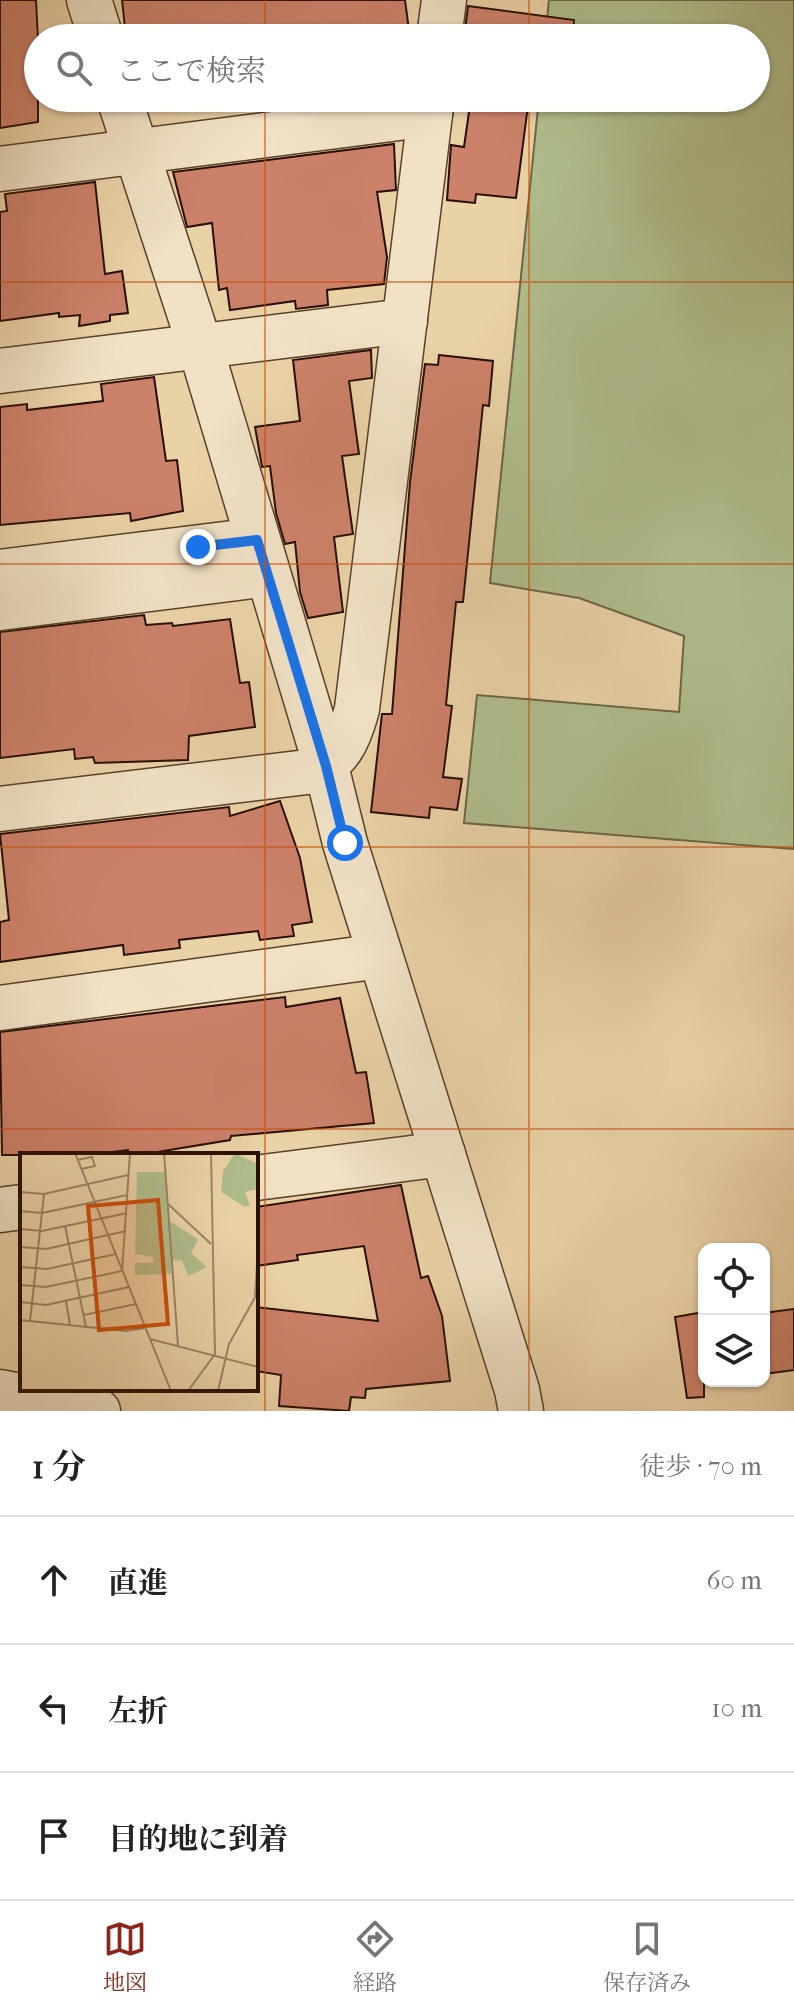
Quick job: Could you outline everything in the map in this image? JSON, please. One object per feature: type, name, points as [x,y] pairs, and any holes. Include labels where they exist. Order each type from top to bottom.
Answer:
[{"type":"street","points":[[89,0],[97,24]]},
{"type":"street","points":[[441,24],[444,0]]},
{"type":"street","points":[[123,112],[200,346],[326,766],[345,843],[521,1411]]},
{"type":"street","points":[[0,169],[135,152],[392,112]]},
{"type":"street","points":[[0,809],[307,772],[326,766],[350,733],[357,709],[430,112]]},
{"type":"street","points":[[0,371],[405,321]]},
{"type":"street","points":[[0,572],[263,557]]},
{"type":"street","points":[[0,608],[263,557]]},
{"type":"street","points":[[0,1008],[380,956]]},
{"type":"street","points":[[258,1178],[443,1154]]},
{"type":"street","points":[[0,1210],[20,1207]]},
{"type":"street","points":[[0,1392],[98,1411]]},
{"type":"green space","points":[[549,0],[794,0],[794,849],[464,823],[477,695],[679,712],[684,636],[579,598],[490,583],[538,112],[770,112],[770,24],[546,24]]},
{"type":"building","points":[[0,0],[36,0],[37,24],[24,24],[24,112],[38,112],[38,122],[0,128]]},
{"type":"building","points":[[122,0],[405,0],[408,24],[125,24]]},
{"type":"building","points":[[468,6],[574,20],[574,24],[466,24]]},
{"type":"building","points":[[469,112],[527,112],[516,198],[476,194],[475,203],[447,200],[451,145],[464,147]]},
{"type":"building","points":[[394,144],[396,190],[377,192],[387,257],[384,284],[327,290],[328,305],[296,309],[295,301],[230,310],[227,288],[219,290],[212,223],[187,227],[173,172]]},
{"type":"building","points":[[95,182],[105,274],[122,271],[128,313],[110,315],[110,321],[79,326],[80,315],[59,317],[59,313],[0,321],[0,212],[7,211],[5,194]]},
{"type":"building","points":[[371,350],[372,378],[349,381],[359,454],[342,456],[353,534],[334,537],[343,612],[308,618],[300,592],[295,542],[285,544],[276,513],[270,466],[262,467],[255,427],[300,421],[293,360]]},
{"type":"building","points":[[439,355],[493,361],[489,406],[483,405],[463,602],[456,602],[446,705],[452,706],[443,777],[462,779],[457,810],[430,807],[429,818],[371,812],[382,714],[392,714],[410,482],[425,364],[438,365]]},
{"type":"building","points":[[154,377],[166,461],[177,460],[183,511],[131,521],[130,513],[0,525],[0,407],[27,404],[27,410],[103,401],[101,384]]},
{"type":"building","points":[[144,615],[146,625],[172,623],[173,626],[230,619],[240,683],[249,682],[255,727],[189,736],[188,760],[95,763],[93,757],[75,759],[74,749],[0,758],[0,632]]},
{"type":"building","points":[[280,801],[300,858],[312,922],[292,925],[294,936],[260,940],[258,931],[179,940],[180,948],[124,955],[123,945],[0,962],[0,922],[9,920],[0,834],[229,807],[230,816]]},
{"type":"building","points":[[285,997],[286,1007],[340,998],[356,1073],[366,1072],[374,1123],[231,1136],[230,1140],[151,1153],[129,1153],[128,1150],[2,1155],[0,1032]]},
{"type":"building","points":[[401,1185],[421,1278],[428,1276],[442,1316],[450,1381],[366,1389],[365,1398],[351,1397],[349,1411],[279,1406],[281,1375],[258,1371],[258,1307],[378,1321],[364,1246],[297,1255],[298,1260],[258,1266],[258,1207]]},
{"type":"building","points":[[794,1309],[794,1370],[770,1373],[770,1312]]},
{"type":"building","points":[[698,1313],[698,1387],[704,1387],[704,1397],[687,1398],[675,1317]]},
{"type":"route","points":[[198,547],[257,540],[326,766],[345,843]]}]
